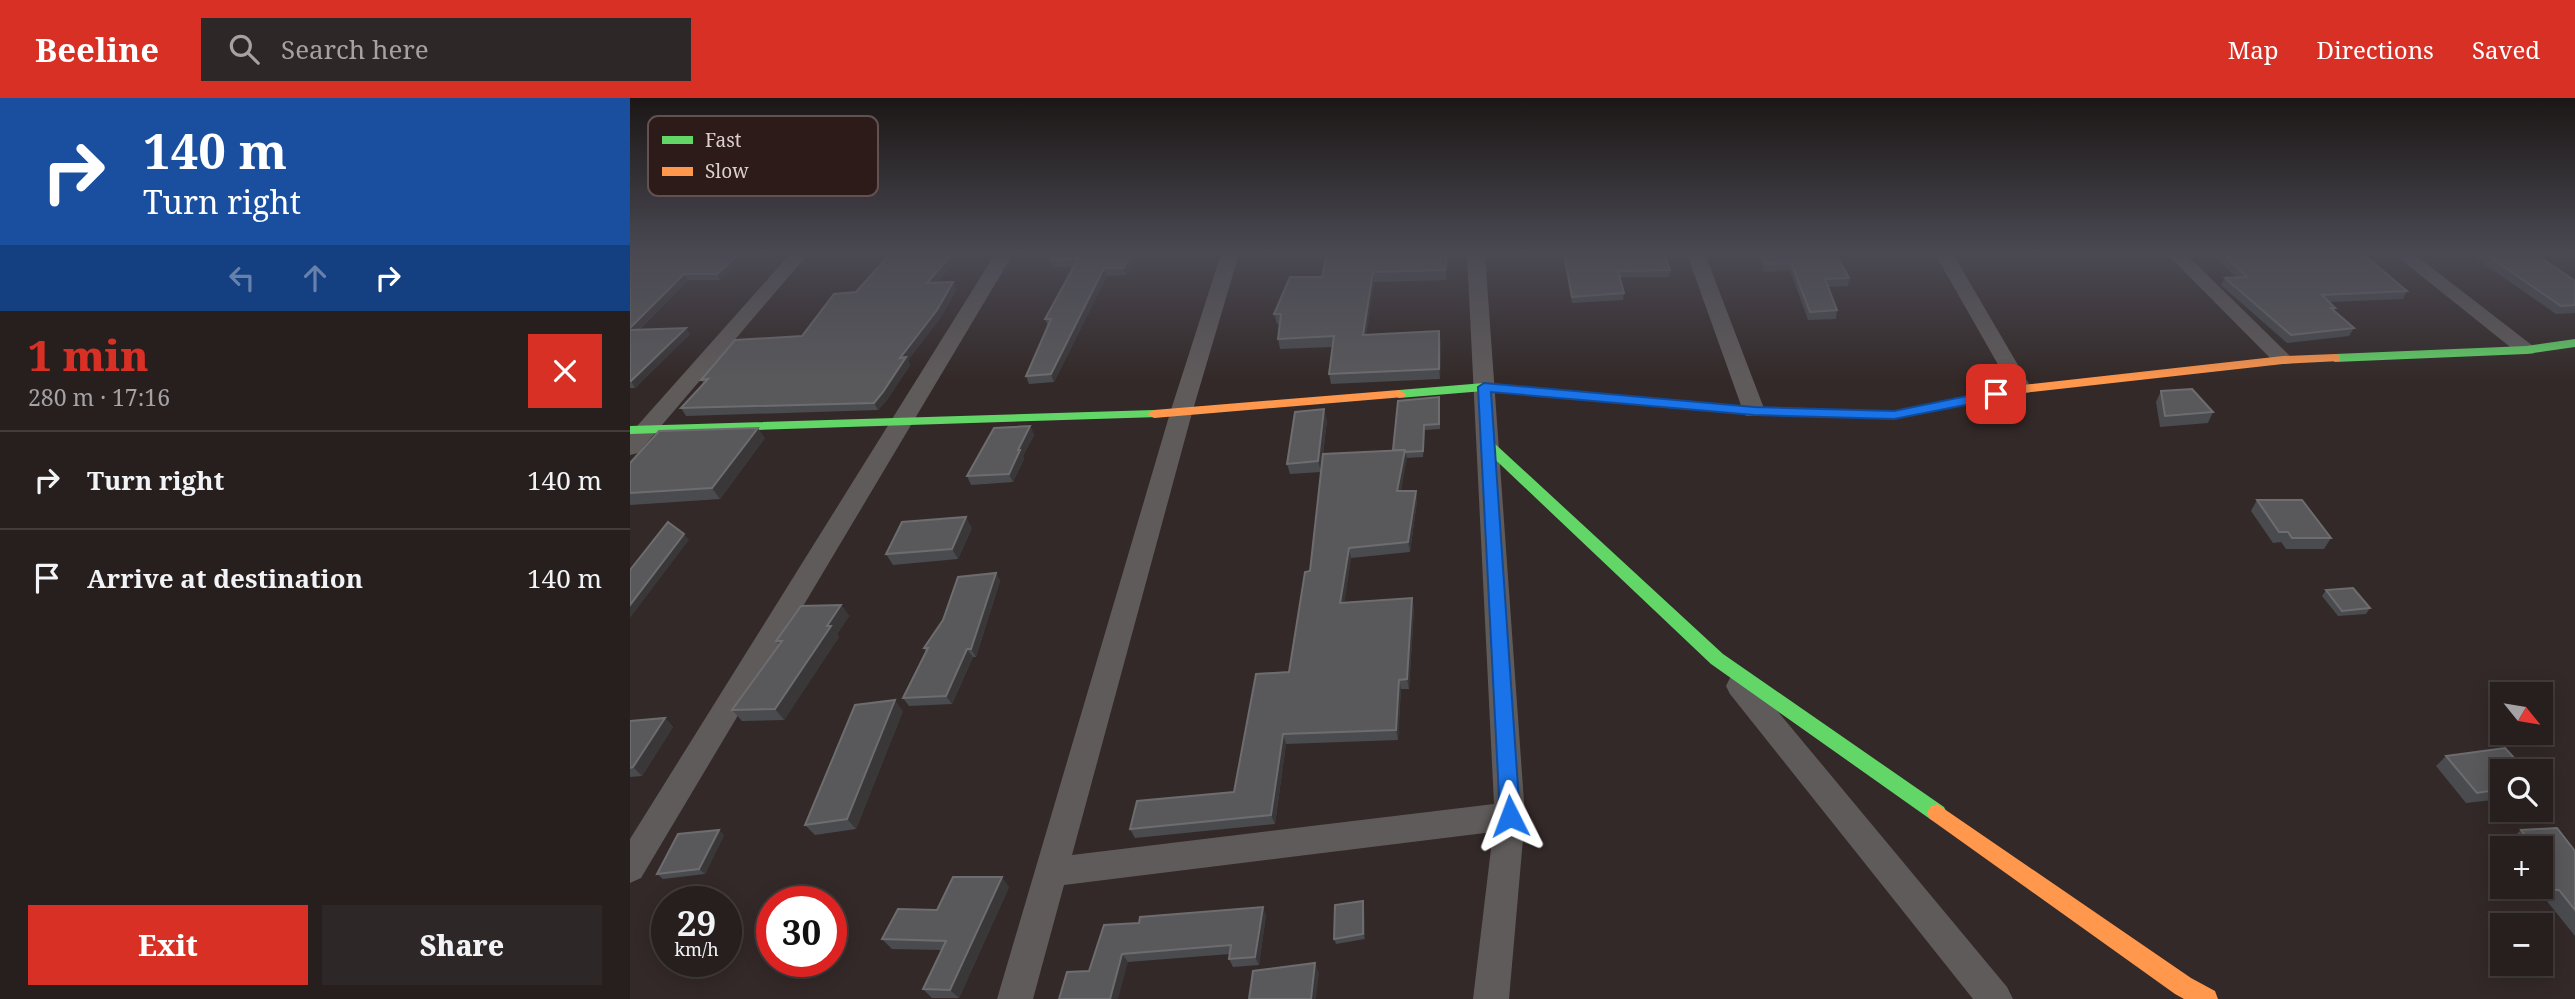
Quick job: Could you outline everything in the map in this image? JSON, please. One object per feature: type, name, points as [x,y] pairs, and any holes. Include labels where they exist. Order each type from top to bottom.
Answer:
[{"type":"street","points":[[630,448],[638,430],[761,296]]},
{"type":"street","points":[[630,868],[978,296]]},
{"type":"street","points":[[1015,999],[1181,413],[1217,296]]},
{"type":"street","points":[[1479,296],[1510,816],[1492,999]]},
{"type":"street","points":[[1712,296],[1754,411]]},
{"type":"street","points":[[1968,296],[2022,389]]},
{"type":"street","points":[[2218,296],[2283,360]]},
{"type":"street","points":[[2457,296],[2526,350]]},
{"type":"street","points":[[638,430],[1181,413],[1484,387],[1754,411],[1894,415],[2022,389],[2283,360],[2526,350],[2575,343]]},
{"type":"street","points":[[1488,445],[1717,659],[1996,999]]},
{"type":"street","points":[[1717,659],[2171,978],[2207,999]]},
{"type":"street","points":[[1050,872],[1510,816]]},
{"type":"building","points":[[630,296],[662,296],[630,328]]},
{"type":"building","points":[[832,296],[945,296],[900,358],[906,357],[874,403],[681,408],[708,379],[701,380],[735,340],[802,336]]},
{"type":"building","points":[[1058,296],[1090,296],[1051,374],[1026,376],[1051,319],[1045,319]]},
{"type":"building","points":[[1282,296],[1369,296],[1363,335],[1439,331],[1439,369],[1329,374],[1334,336],[1278,339],[1281,314],[1274,314]]},
{"type":"building","points":[[1804,296],[1832,296],[1837,310],[1810,312]]},
{"type":"building","points":[[2246,296],[2323,296],[2335,308],[2331,308],[2354,328],[2291,335]]},
{"type":"building","points":[[2546,296],[2575,296],[2575,305],[2561,306]]},
{"type":"building","points":[[686,328],[631,381],[630,381],[630,330]]},
{"type":"building","points":[[2192,389],[2213,412],[2165,416],[2161,391]]},
{"type":"building","points":[[1439,397],[1439,424],[1424,425],[1423,451],[1393,450],[1398,401]]},
{"type":"building","points":[[1324,409],[1318,461],[1287,464],[1295,412]]},
{"type":"building","points":[[1030,426],[1009,474],[967,476],[994,428]]},
{"type":"building","points":[[758,428],[712,488],[630,493],[630,463],[659,431]]},
{"type":"building","points":[[1405,450],[1397,491],[1416,491],[1408,542],[1349,548],[1340,603],[1412,598],[1407,679],[1399,680],[1396,730],[1283,734],[1271,815],[1130,829],[1137,801],[1234,792],[1256,674],[1289,672],[1305,572],[1310,571],[1323,454]]},
{"type":"building","points":[[2257,500],[2302,500],[2331,538],[2292,538],[2288,532],[2279,532]]},
{"type":"building","points":[[966,517],[952,549],[886,554],[902,522]]},
{"type":"building","points":[[668,522],[684,534],[630,605],[630,570]]},
{"type":"building","points":[[996,573],[971,649],[967,649],[946,696],[903,698],[928,648],[924,648],[943,620],[958,577]]},
{"type":"building","points":[[2353,588],[2370,608],[2342,611],[2326,590]]},
{"type":"building","points":[[841,605],[827,626],[831,626],[775,709],[732,710],[782,641],[776,641],[801,606]]},
{"type":"building","points":[[895,700],[847,819],[805,825],[855,705]]},
{"type":"building","points":[[665,718],[633,767],[630,768],[630,721]]},
{"type":"building","points":[[2505,748],[2515,759],[2490,759],[2490,791],[2477,793],[2446,756]]},
{"type":"building","points":[[2557,828],[2575,851],[2575,910],[2559,890],[2553,890],[2553,836],[2525,836],[2521,830]]},
{"type":"building","points":[[719,830],[699,869],[657,874],[678,834]]},
{"type":"building","points":[[953,877],[1002,877],[950,990],[923,989],[946,941],[882,939],[898,909],[937,910]]},
{"type":"building","points":[[1363,901],[1363,934],[1334,939],[1335,905]]},
{"type":"building","points":[[1263,907],[1255,957],[1229,959],[1231,945],[1122,954],[1110,999],[1059,999],[1067,972],[1089,971],[1104,925],[1139,923],[1140,917]]},
{"type":"building","points":[[1315,963],[1311,999],[1249,999],[1253,971]]},
{"type":"traffic: fast","points":[[2335,358],[2526,350],[2575,343]]},
{"type":"traffic: fast","points":[[1399,394],[1484,387],[1754,411],[1894,415],[1966,400]]},
{"type":"traffic: fast","points":[[630,430],[1154,414]]},
{"type":"traffic: fast","points":[[1488,445],[1717,659],[1937,813]]},
{"type":"traffic: slow","points":[[1966,400],[2022,389],[2283,360],[2335,358]]},
{"type":"traffic: slow","points":[[1154,414],[1399,394]]},
{"type":"traffic: slow","points":[[1937,813],[2183,986],[2207,999]]},
{"type":"route","points":[[1510,816],[1484,387],[1581,398],[1754,411],[1894,415],[1996,394]]}]
